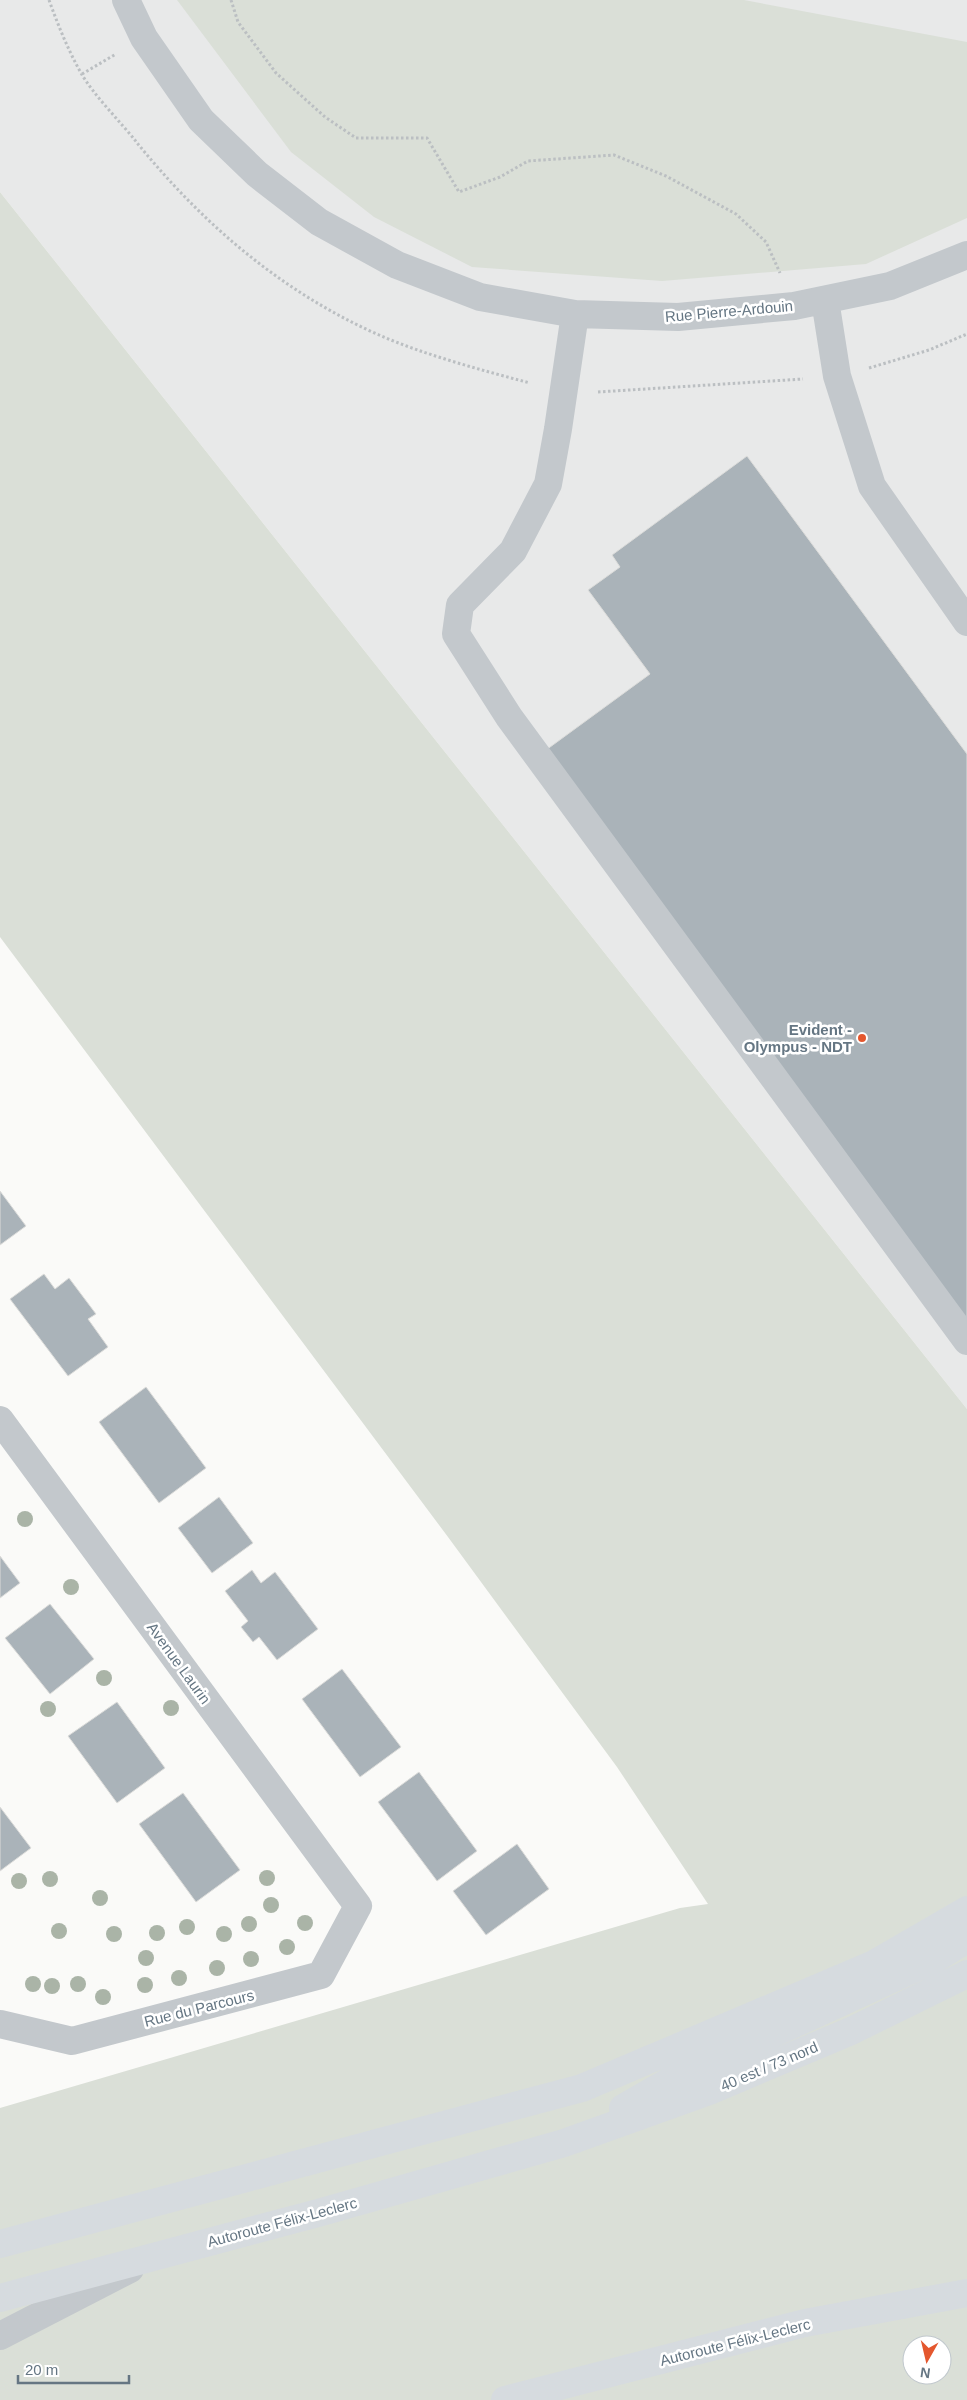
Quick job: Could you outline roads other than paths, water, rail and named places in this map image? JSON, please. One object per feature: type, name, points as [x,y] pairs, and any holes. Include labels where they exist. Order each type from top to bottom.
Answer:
[{"type":"highway","points":[[0,2244],[582,2088],[872,1965],[967,1910]]},
{"type":"highway","points":[[564,2143],[668,2082],[935,1959],[967,1939]]},
{"type":"highway","name":"40 est / 73 nord","points":[[564,2143],[709,2091],[833,2038],[967,1974]]},
{"type":"highway","name":"Autoroute Félix-Leclerc","points":[[0,2298],[564,2143]]},
{"type":"highway","name":"Autoroute Félix-Leclerc","points":[[505,2400],[805,2323],[967,2293]]},
{"type":"street","name":"Rue Pierre-Ardouin","points":[[126,0],[144,38],[200,120],[257,174],[319,222],[397,265],[480,296],[575,314],[678,317],[794,306],[825,300],[890,286],[967,255]]},
{"type":"street","points":[[825,300],[837,376],[872,486],[967,622]]},
{"type":"street","points":[[575,314],[548,484],[513,551],[460,605],[456,634],[509,717],[967,1341]]},
{"type":"street","name":"Avenue Laurin","points":[[0,1420],[358,1906]]},
{"type":"street","name":"Rue du Parcours","points":[[0,2024],[72,2041],[321,1975],[358,1906]]},
{"type":"street","points":[[0,2336],[151,2258]]},
{"type":"place","name":"Evident - Olympus - NDT","points":[[862,1038]]}]
